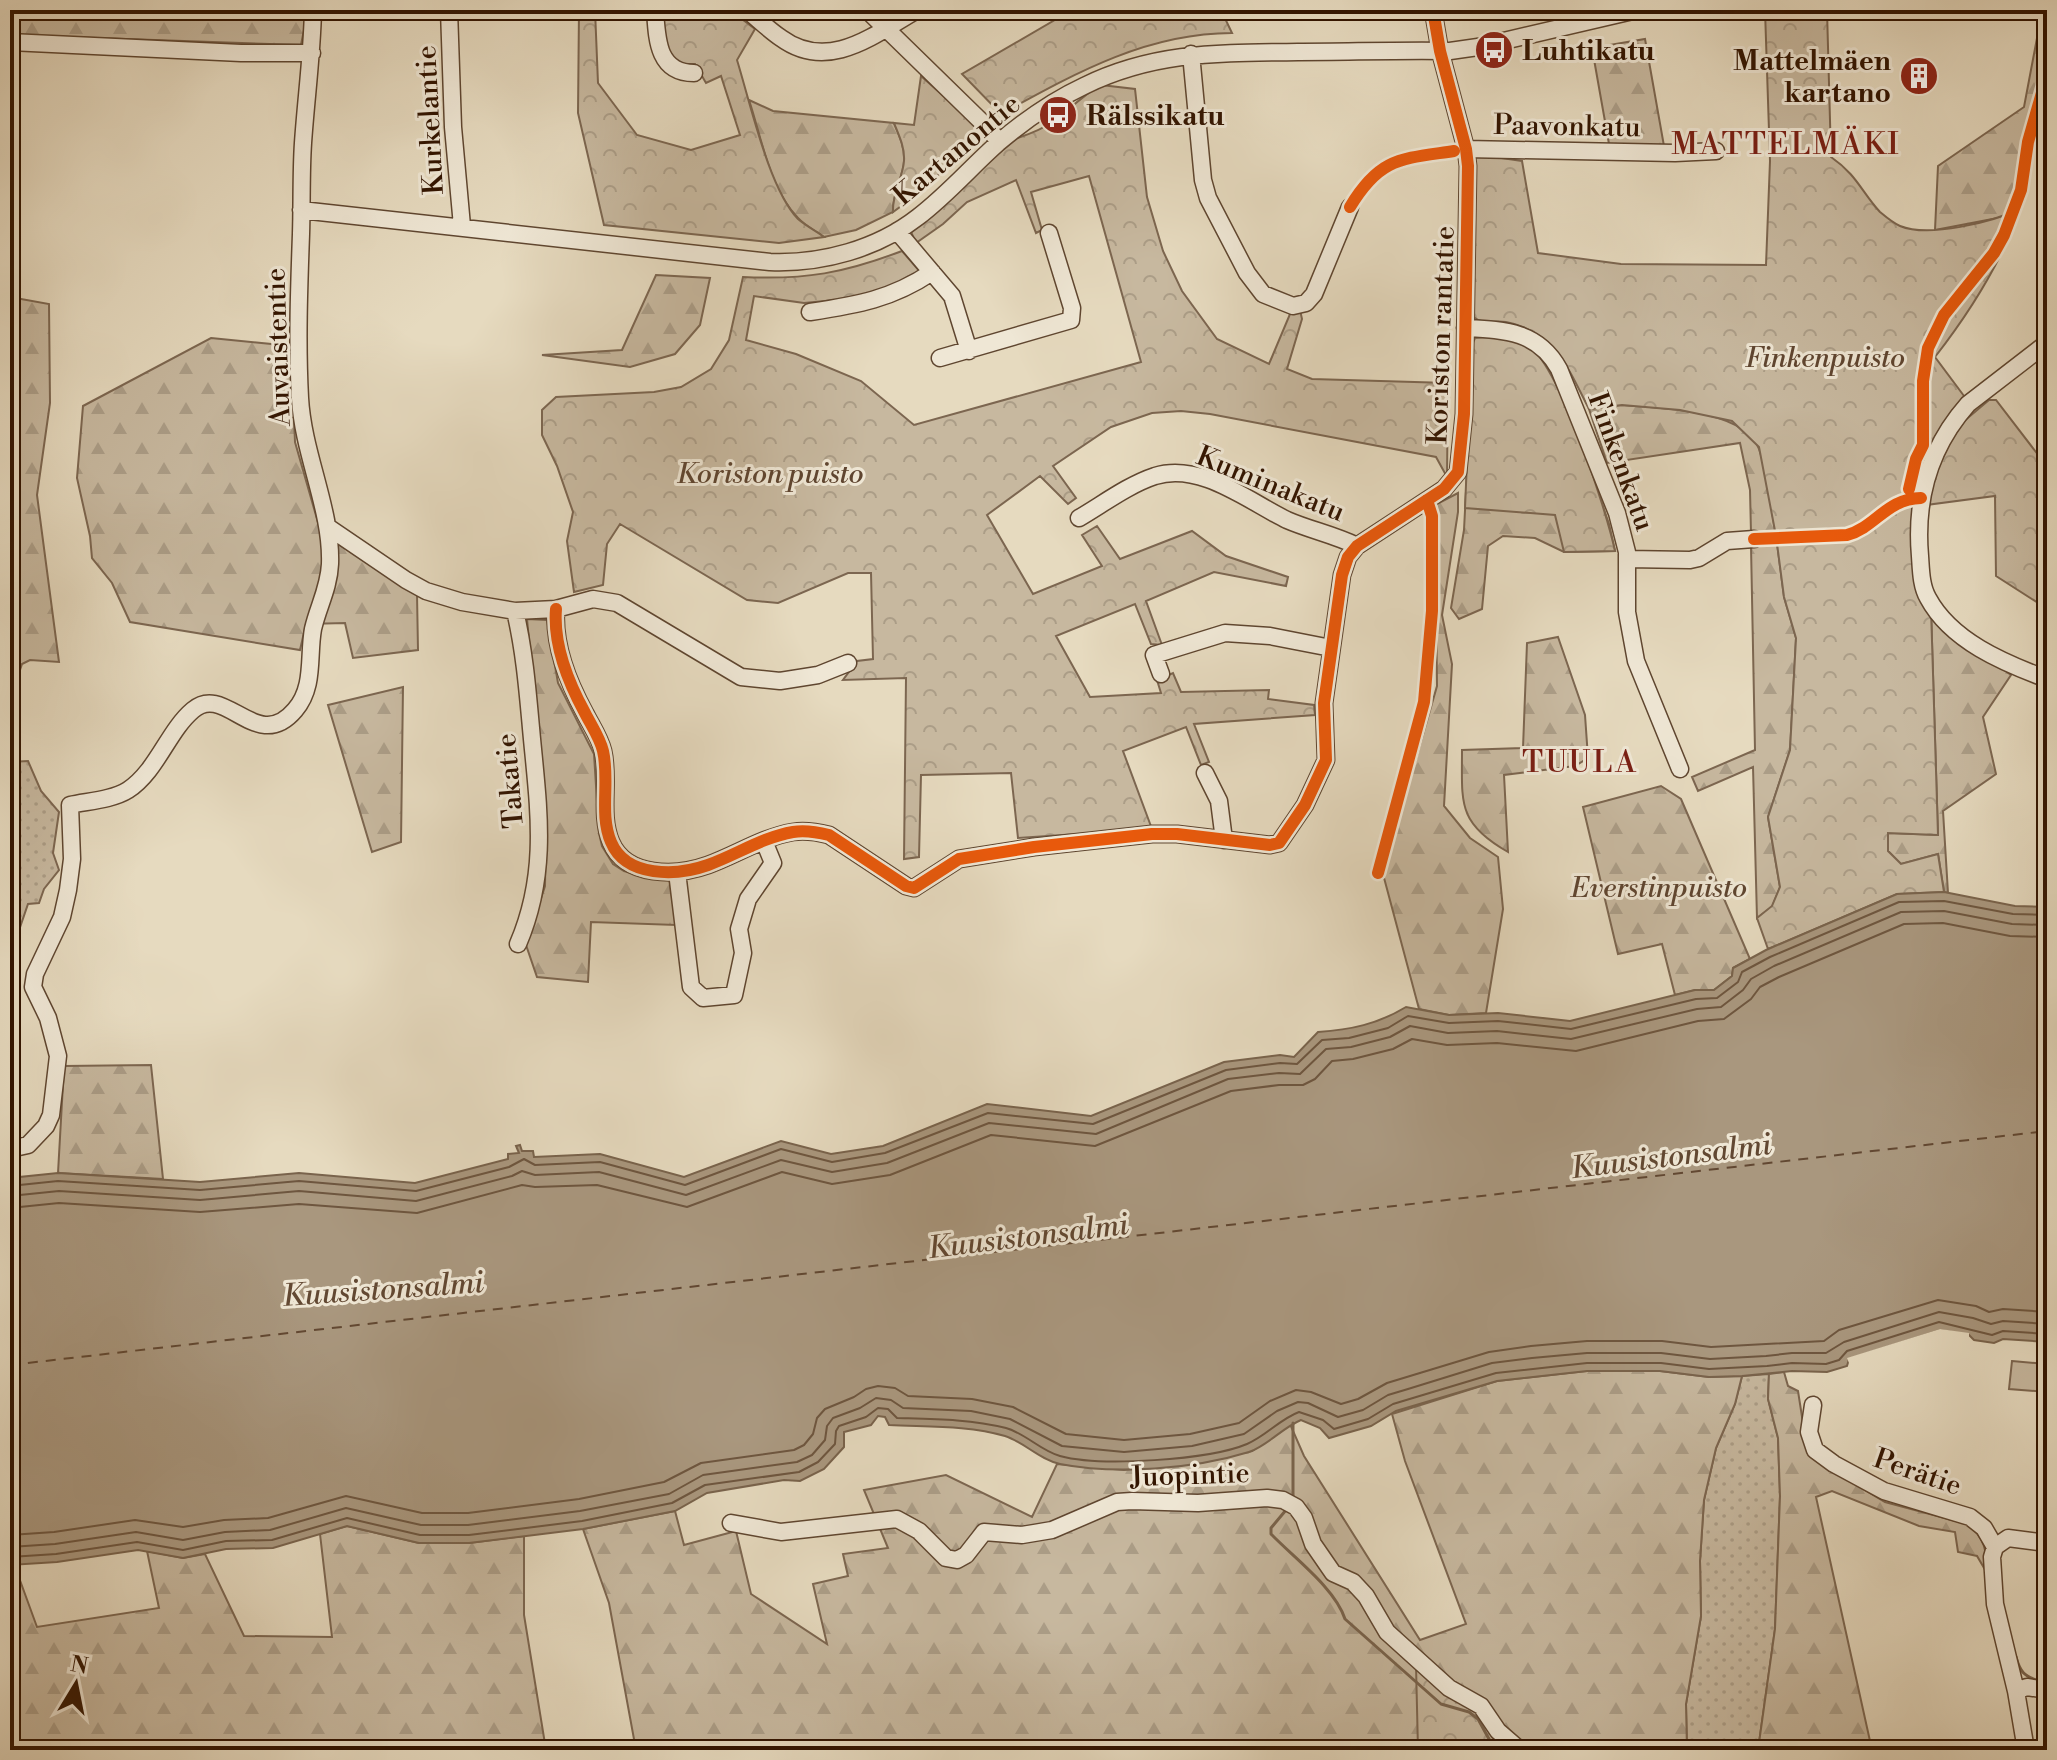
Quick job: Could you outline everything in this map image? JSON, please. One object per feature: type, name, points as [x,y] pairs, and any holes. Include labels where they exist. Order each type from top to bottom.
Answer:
[{"type":"street","name":"Auvaistentie","points":[[10,1149],[28,1145],[46,1126],[51,1115],[58,1056],[48,1018],[33,987],[35,974],[62,917],[68,890],[72,859],[70,805],[102,799],[129,789],[188,714],[201,703],[214,702],[255,724],[273,724],[288,718],[299,706],[306,691],[311,671],[314,626],[327,588],[330,567],[328,527],[312,471],[300,404],[297,346],[303,143],[313,10]]},
{"type":"street","name":"Kurkelantie","points":[[449,10],[453,127],[462,226]]},
{"type":"street","points":[[655,10],[662,57],[675,69],[694,73]]},
{"type":"street","points":[[747,10],[781,38],[814,53],[847,48],[886,30],[917,10]]},
{"type":"street","points":[[867,10],[999,142]]},
{"type":"street","points":[[1433,10],[1440,51]]},
{"type":"street","name":"Kartanontie","points":[[301,210],[794,263],[844,254],[897,231],[938,201],[999,142],[1048,107],[1084,85],[1147,61],[1191,54],[1440,51],[1478,47],[1637,10]]},
{"type":"street","points":[[10,42],[241,53],[312,53]]},
{"type":"street","name":"Koriston rantatie","points":[[1357,546],[1444,489],[1458,472],[1464,414],[1468,190],[1466,149],[1440,51]]},
{"type":"street","points":[[1191,54],[1204,188],[1247,273],[1263,294],[1285,305],[1306,303],[1314,294],[1350,207]]},
{"type":"street","name":"Paavonkatu","points":[[1466,149],[1716,151]]},
{"type":"street","points":[[897,231],[954,301],[969,351]]},
{"type":"street","points":[[940,358],[1071,320],[1072,308],[1049,233]]},
{"type":"street","points":[[810,312],[866,304],[895,293],[932,272]]},
{"type":"street","name":"Finkenkatu","points":[[1465,328],[1520,333],[1535,340],[1553,357],[1609,489],[1627,559],[1627,612],[1636,661],[1680,769]]},
{"type":"street","points":[[2047,343],[1959,414],[1929,469],[1918,526],[1924,586],[1928,598],[1945,619],[1964,637],[2005,662],[2047,679]]},
{"type":"street","name":"Kuminakatu","points":[[1080,519],[1134,485],[1156,476],[1183,473],[1212,482],[1287,519],[1357,546]]},
{"type":"street","points":[[328,527],[426,591],[489,608],[515,611],[556,609],[593,599],[617,603],[710,661],[752,680],[798,679],[848,663]]},
{"type":"street","points":[[1627,559],[1690,560],[1727,541],[1754,539]]},
{"type":"street","points":[[556,609],[567,678],[603,750],[607,828],[622,859],[644,869],[677,872],[706,866],[792,832],[817,832],[829,835],[906,886],[914,888],[953,861],[968,857],[1152,834],[1270,845],[1279,843],[1305,805],[1326,760],[1323,711],[1331,648],[1342,575],[1348,557],[1357,546]]},
{"type":"street","name":"Takatie","points":[[515,611],[524,652],[541,852],[529,918],[518,944]]},
{"type":"street","points":[[1161,674],[1154,655],[1225,633],[1270,636],[1331,648]]},
{"type":"street","points":[[1205,773],[1219,801],[1224,840]]},
{"type":"street","points":[[677,872],[691,987],[703,998],[734,995],[743,953],[739,929],[748,899],[773,863],[764,841]]},
{"type":"street","name":"Perätie","points":[[1813,1405],[1809,1432],[1815,1450],[1884,1491],[1970,1517],[1984,1528],[1995,1547]]},
{"type":"street","name":"Juopintie","points":[[731,1523],[781,1532],[897,1519],[919,1531],[946,1558],[957,1560],[966,1555],[984,1532],[1022,1535],[1052,1530],[1117,1502],[1283,1500],[1296,1507],[1304,1518],[1313,1544],[1333,1573],[1353,1582],[1366,1596],[1387,1632],[1449,1688],[1481,1706],[1498,1731],[1520,1750]]},
{"type":"street","points":[[2026,1750],[2016,1691],[1995,1604],[1992,1557],[1995,1547],[2008,1538],[2047,1543]]},
{"type":"street","points":[[2016,1691],[2027,1687],[2047,1690]]},
{"type":"green space","points":[[10,10],[306,10],[307,15],[301,45],[10,35]]},
{"type":"green space","points":[[579,10],[595,10],[598,83],[637,135],[691,150],[740,135],[721,76],[706,83],[695,64],[678,64],[669,52],[661,10],[730,10],[755,29],[737,60],[769,167],[798,219],[824,237],[779,243],[604,225],[578,113]]},
{"type":"green space","points":[[1072,10],[1221,10],[1232,33],[1200,35],[1140,48],[1083,71],[1001,114],[962,74]]},
{"type":"green space","name":"Finkenpuisto","points":[[1765,10],[1827,10],[1831,157],[1847,170],[1887,218],[1912,229],[1943,229],[1994,219],[2020,209],[1984,287],[1935,357],[1967,400],[1916,491],[1931,609],[1938,835],[1888,833],[1888,851],[1901,864],[1938,854],[1944,892],[1897,894],[1768,949],[1757,918],[1772,906],[1780,887],[1768,817],[1790,750],[1796,638],[1784,597],[1759,447],[1732,421],[1680,410],[1622,405],[1589,409],[1567,367],[1549,343],[1523,327],[1506,322],[1483,321],[1471,314],[1474,154],[1522,161],[1538,253],[1621,264],[1766,265],[1770,161]]},
{"type":"green space","points":[[2046,30],[2047,54],[2021,147],[2018,187],[2003,217],[1935,230],[1938,166],[2024,107],[2037,38]]},
{"type":"green space","points":[[1645,39],[1664,146],[1609,144],[1592,48]]},
{"type":"green space","points":[[921,76],[981,129],[927,187],[893,212],[904,156],[894,123],[914,125]]},
{"type":"green space","name":"Koriston puisto","points":[[1101,85],[1135,89],[1147,197],[1163,251],[1182,291],[1217,339],[1269,364],[1290,314],[1300,310],[1302,319],[1287,369],[1312,379],[1448,383],[1447,477],[1436,457],[1181,411],[1152,413],[1111,427],[1053,466],[1076,498],[1068,504],[1040,476],[987,515],[1033,594],[1102,566],[1082,535],[1097,526],[1120,559],[1192,531],[1226,556],[1288,577],[1286,586],[1214,572],[1146,601],[1162,645],[1151,644],[1135,604],[1056,636],[1090,697],[1161,693],[1157,680],[1173,673],[1181,692],[1269,690],[1268,699],[1314,705],[1315,715],[1194,724],[1209,762],[1201,765],[1186,727],[1123,751],[1152,829],[1018,838],[1011,773],[921,775],[919,857],[904,859],[906,678],[843,680],[857,661],[873,659],[871,573],[848,573],[778,603],[747,600],[620,524],[607,544],[603,585],[574,592],[567,541],[573,512],[542,435],[542,410],[556,397],[654,392],[681,387],[711,369],[729,340],[743,277],[824,273],[862,265],[902,251],[922,274],[866,297],[804,303],[754,296],[746,340],[796,354],[861,381],[914,425],[1141,362],[1089,176],[1031,192],[1042,230],[1036,233],[1016,180],[967,202],[916,243],[911,232],[1015,139],[1056,120]]},
{"type":"green space","points":[[749,100],[773,111],[894,123],[904,156],[893,212],[856,230],[824,237],[804,224],[788,206],[773,178]]},
{"type":"green space","points":[[656,275],[710,278],[700,325],[675,354],[630,367],[542,355],[622,350]]},
{"type":"green space","points":[[10,297],[49,304],[50,403],[37,495],[59,662],[30,660],[22,664],[19,673],[19,745],[10,731]]},
{"type":"green space","points":[[211,338],[291,346],[295,442],[321,533],[417,594],[418,650],[353,658],[345,623],[306,624],[300,650],[130,622],[112,583],[92,558],[77,478],[83,406]]},
{"type":"green space","points":[[1475,338],[1523,342],[1540,357],[1580,440],[1615,551],[1564,552],[1555,515],[1465,508],[1472,345]]},
{"type":"green space","points":[[1989,400],[1996,400],[2039,456],[2047,451],[2046,608],[1996,576],[1995,496],[1926,505],[1930,484],[1957,427]]},
{"type":"green space","points":[[1622,405],[1699,413],[1719,418],[1750,436],[1762,459],[1776,536],[1751,533],[1750,490],[1740,443],[1607,463],[1589,409]]},
{"type":"green space","points":[[1588,463],[1615,551],[1564,552],[1535,538],[1503,536],[1488,546],[1482,609],[1459,619],[1451,608],[1464,530],[1467,472]]},
{"type":"green space","points":[[1458,493],[1458,512],[1442,615],[1452,664],[1444,806],[1470,838],[1498,857],[1503,909],[1486,1013],[1449,1015],[1419,1009],[1383,874],[1437,686],[1435,505]]},
{"type":"green space","points":[[1759,542],[1777,543],[1784,597],[1796,638],[1790,750],[1768,817],[1780,887],[1772,907],[1757,918],[1753,767],[1698,791],[1692,777],[1755,750],[1751,546]]},
{"type":"green space","points":[[1931,609],[1954,634],[2011,675],[1983,717],[1996,774],[1943,811],[1948,893],[1944,892],[1938,854],[1901,864],[1888,851],[1888,833],[1938,835]]},
{"type":"green space","points":[[527,619],[547,620],[558,683],[594,754],[602,846],[613,864],[624,871],[669,876],[676,925],[591,922],[588,982],[537,977],[526,945],[545,886],[546,818]]},
{"type":"green space","points":[[1558,637],[1585,715],[1588,758],[1575,766],[1504,775],[1508,852],[1479,831],[1466,810],[1462,750],[1523,748],[1527,643]]},
{"type":"green space","points":[[403,687],[401,842],[372,852],[328,705]]},
{"type":"green space","points":[[28,761],[41,791],[59,812],[53,853],[59,870],[44,889],[39,903],[28,904],[16,939],[10,940],[10,762]]},
{"type":"green space","name":"Everstinpuisto","points":[[1661,786],[1681,799],[1750,959],[1733,968],[1732,976],[1714,990],[1695,990],[1675,995],[1662,944],[1618,954],[1583,807]]},
{"type":"green space","points":[[151,1065],[163,1179],[58,1173],[64,1066]]},
{"type":"green space","points":[[2012,1361],[2047,1364],[2047,1392],[2009,1389]]},
{"type":"green space","points":[[1587,1371],[1742,1376],[1735,1404],[1716,1448],[1704,1500],[1700,1561],[1701,1616],[1686,1704],[1687,1750],[636,1750],[609,1603],[583,1529],[675,1511],[684,1545],[736,1531],[751,1594],[827,1644],[813,1584],[848,1576],[843,1554],[888,1548],[864,1490],[946,1475],[1032,1517],[1057,1464],[1124,1470],[1195,1463],[1252,1451],[1290,1424],[1304,1456],[1420,1640],[1466,1624],[1405,1461],[1392,1414],[1497,1381]]},
{"type":"green space","points":[[1784,1372],[1788,1386],[1798,1391],[1805,1436],[1835,1472],[1885,1502],[1967,1524],[1978,1534],[1985,1552],[1987,1573],[1977,1556],[1958,1552],[1955,1532],[1919,1526],[1832,1491],[1816,1497],[1872,1750],[1758,1750],[1775,1629],[1780,1496],[1778,1438],[1768,1399],[1769,1374]]},
{"type":"green space","points":[[1769,1374],[1768,1399],[1778,1438],[1780,1496],[1775,1629],[1758,1750],[1687,1750],[1686,1704],[1701,1616],[1700,1561],[1704,1500],[1716,1448],[1735,1404],[1742,1376]]},
{"type":"green space","points":[[347,1526],[419,1543],[469,1543],[524,1536],[524,1615],[546,1750],[10,1750],[10,1565],[14,1564],[37,1627],[159,1608],[147,1551],[183,1558],[205,1554],[244,1636],[332,1637],[320,1534]]},
{"type":"green space","points":[[1416,1665],[1532,1750],[1418,1750]]},
{"type":"water","name":"Kuusistonsalmi","points":[[1944,892],[2015,906],[2047,907],[2047,1342],[2003,1339],[1994,1343],[1940,1330],[1849,1359],[1847,1366],[1827,1372],[1792,1371],[1709,1377],[1660,1371],[1587,1371],[1497,1381],[1396,1411],[1371,1426],[1329,1438],[1320,1428],[1301,1420],[1249,1452],[1204,1463],[1130,1470],[1060,1464],[1019,1442],[991,1432],[889,1425],[885,1417],[878,1416],[871,1425],[844,1432],[844,1447],[824,1469],[800,1481],[784,1480],[707,1493],[675,1511],[583,1529],[469,1543],[419,1543],[347,1526],[273,1548],[226,1549],[183,1558],[138,1550],[57,1562],[10,1565],[10,1178],[58,1173],[200,1182],[299,1173],[415,1183],[508,1159],[508,1154],[519,1153],[516,1146],[520,1145],[522,1151],[533,1151],[534,1157],[600,1154],[684,1177],[781,1141],[831,1154],[883,1146],[987,1104],[1091,1116],[1224,1062],[1280,1055],[1294,1057],[1318,1032],[1364,1025],[1406,1007],[1449,1015],[1498,1013],[1570,1021],[1695,990],[1714,990],[1732,976],[1733,968],[1766,950],[1897,894]]},
{"type":"pier","points":[[1940,1329],[1969,1333],[1969,1339],[1940,1334],[1849,1363],[1847,1358]]},
{"type":"waterway","points":[[1293,1423],[1293,1497]]},
{"type":"waterway","points":[[1286,1510],[1271,1528],[1271,1534],[1323,1585],[1345,1619],[1441,1704],[1469,1712],[1478,1719],[1495,1750]]},
{"type":"waterway","points":[[2016,1657],[2023,1673],[2039,1681]]},
{"type":"ferry route","points":[[10,1365],[2047,1131]]},
{"type":"cycle path","points":[[556,609],[557,636],[563,663],[603,751],[607,831],[618,854],[640,868],[668,872],[696,869],[771,838],[806,831],[829,835],[906,886],[914,888],[959,859],[1034,847],[1152,834],[1270,845],[1279,843],[1305,805],[1326,760],[1324,703],[1342,575],[1348,557],[1357,546],[1444,489],[1458,472],[1464,414],[1468,166],[1433,10]]},
{"type":"cycle path","points":[[1909,489],[1916,459],[1923,445],[1923,381],[1928,348],[1944,315],[1994,253],[2004,235],[2021,190],[2028,142],[2047,75]]},
{"type":"cycle path","points":[[1350,207],[1371,178],[1393,163],[1454,151]]},
{"type":"cycle path","points":[[1754,539],[1847,535],[1899,503],[1921,498]]},
{"type":"cycle path","points":[[1378,873],[1424,702],[1432,611],[1432,516],[1427,500]]},
{"type":"place","name":"Luhtikatu","points":[[1494,50]]},
{"type":"place","name":"Mattelmäen kartano","points":[[1919,76]]},
{"type":"place","name":"Rälssikatu","points":[[1058,115]]},
{"type":"district","name":"MATTELMÄKI","points":[[1786,144]]},
{"type":"district","name":"TUULA","points":[[1580,762]]}]
